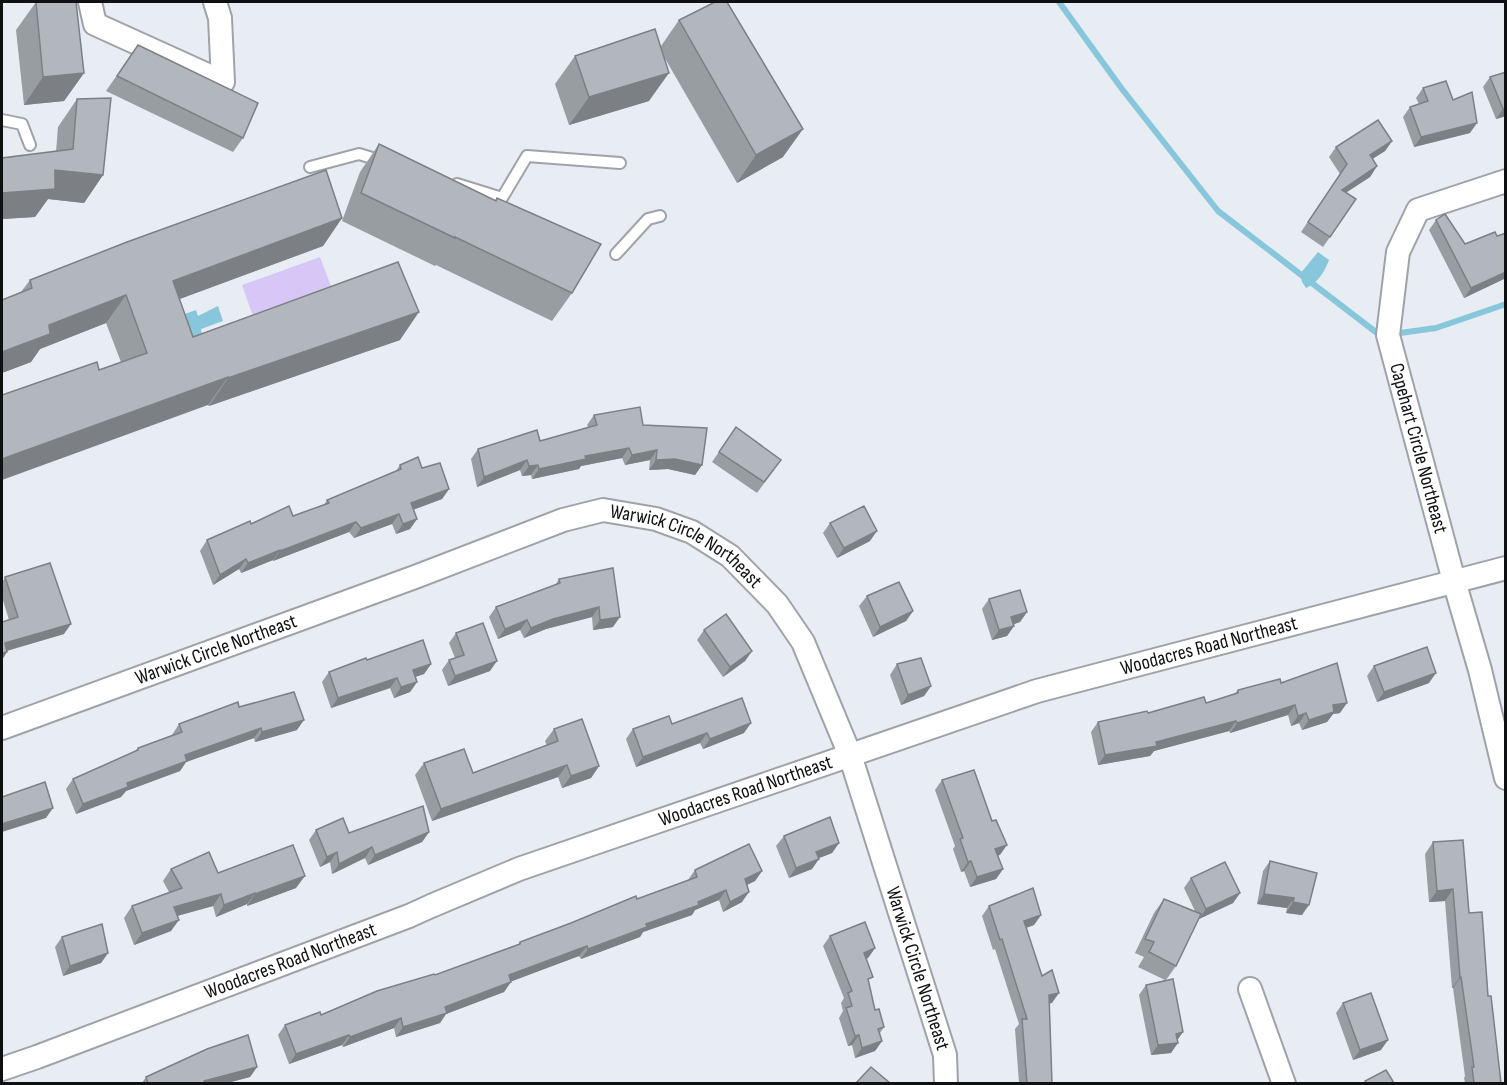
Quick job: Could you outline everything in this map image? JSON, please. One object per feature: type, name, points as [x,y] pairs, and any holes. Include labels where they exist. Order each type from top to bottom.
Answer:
[{"type":"street","points":[[90,2],[94,24],[223,82],[220,18],[215,2]]},
{"type":"street","name":"Capehart Circle Northeast","points":[[1506,181],[1418,210],[1398,252],[1388,335],[1480,670],[1506,778]]},
{"type":"street","name":"Warwick Circle Northeast","points":[[2,728],[415,577],[563,520],[603,510],[656,519],[692,532],[730,556],[777,604],[802,642],[850,755],[945,1055],[946,1083]]},
{"type":"street","name":"Woodacres Road Northeast","points":[[2,1069],[409,916],[519,869],[1037,691],[1506,568]]},
{"type":"street","points":[[1250,989],[1284,1083]]},
{"type":"lane","points":[[2,120],[22,124],[30,145]]},
{"type":"lane","points":[[310,166],[359,154],[389,163]]},
{"type":"lane","points":[[446,181],[502,198],[527,156],[620,163]]},
{"type":"lane","points":[[616,255],[648,219],[660,216]]},
{"type":"shaded area","points":[[320,257],[334,294],[255,322],[242,285]]},
{"type":"water","points":[[1318,252],[1329,260],[1320,277],[1306,288],[1300,274]]},
{"type":"water","points":[[218,306],[223,321],[201,329],[202,335],[183,342],[173,318],[196,310],[198,316]]},
{"type":"building","points":[[36,2],[76,2],[84,73],[43,77]]},
{"type":"building","points":[[715,2],[727,2],[803,129],[756,155],[679,20]]},
{"type":"building","points":[[655,29],[669,73],[589,97],[575,56]]},
{"type":"building","points":[[138,45],[258,103],[243,138],[117,76]]},
{"type":"building","points":[[1506,72],[1506,109],[1503,109],[1490,77]]},
{"type":"building","points":[[1446,81],[1453,100],[1472,92],[1477,123],[1421,137],[1410,107],[1428,101],[1423,88]]},
{"type":"building","points":[[111,98],[103,175],[55,170],[55,189],[2,193],[2,158],[73,149],[77,99]]},
{"type":"building","points":[[1378,120],[1392,141],[1370,155],[1377,166],[1342,190],[1356,199],[1330,237],[1308,222],[1347,164],[1336,147]]},
{"type":"building","points":[[379,144],[496,201],[497,198],[601,244],[572,293],[361,193]]},
{"type":"building","points":[[326,170],[342,218],[173,281],[193,337],[398,262],[419,312],[228,377],[2,459],[2,395],[97,362],[99,370],[147,353],[126,295],[49,325],[50,334],[2,352],[2,300],[32,288],[30,280],[127,242]]},
{"type":"building","points":[[1445,214],[1465,244],[1495,232],[1497,236],[1506,233],[1506,272],[1471,288],[1436,220]]},
{"type":"building","points":[[640,407],[643,425],[707,428],[702,465],[675,459],[656,460],[657,450],[632,455],[629,448],[585,456],[586,459],[539,469],[538,465],[529,466],[527,460],[484,477],[478,449],[537,430],[540,441],[597,425],[594,415]]},
{"type":"building","points":[[736,427],[781,460],[764,482],[719,452]]},
{"type":"building","points":[[418,457],[422,468],[440,463],[449,489],[411,503],[417,519],[403,524],[399,514],[361,528],[356,522],[248,563],[246,559],[220,575],[207,540],[250,521],[251,524],[289,506],[293,516],[329,503],[327,500],[401,469],[400,465]]},
{"type":"building","points":[[864,506],[877,531],[844,548],[830,523]]},
{"type":"building","points":[[50,563],[71,624],[5,643],[7,652],[2,653],[2,622],[18,617],[5,577]]},
{"type":"building","points":[[613,568],[620,617],[600,620],[599,607],[553,619],[531,628],[527,620],[505,629],[496,607],[560,583],[559,579]]},
{"type":"building","points":[[899,582],[913,611],[880,627],[867,596]]},
{"type":"building","points":[[1020,590],[1027,612],[1011,617],[1014,626],[999,630],[989,599]]},
{"type":"building","points":[[726,614],[752,651],[730,667],[704,630]]},
{"type":"building","points":[[483,623],[497,661],[455,676],[449,660],[464,655],[456,633]]},
{"type":"building","points":[[423,640],[431,664],[413,670],[417,682],[401,687],[397,678],[338,698],[329,672]]},
{"type":"building","points":[[1427,647],[1436,673],[1384,692],[1374,666]]},
{"type":"building","points":[[921,658],[931,686],[908,695],[897,664]]},
{"type":"building","points":[[1337,663],[1347,703],[1333,705],[1334,712],[1309,720],[1306,713],[1298,716],[1295,705],[1237,723],[1236,721],[1156,742],[1157,746],[1105,755],[1098,722],[1147,711],[1148,713],[1204,697],[1206,703],[1238,693],[1238,690],[1280,679],[1281,683]]},
{"type":"building","points":[[294,692],[304,720],[262,732],[261,728],[185,755],[187,761],[127,783],[128,787],[83,804],[73,779],[138,750],[138,748],[182,732],[179,724],[238,702],[239,707]]},
{"type":"building","points":[[742,698],[751,723],[710,739],[707,733],[643,757],[633,729],[669,716],[672,724]]},
{"type":"building","points":[[582,719],[599,766],[571,776],[567,765],[441,809],[424,763],[464,749],[473,773],[558,741],[554,729]]},
{"type":"building","points":[[974,770],[992,821],[996,820],[1007,845],[995,849],[1003,869],[977,877],[971,861],[968,862],[960,839],[963,838],[942,780]]},
{"type":"building","points":[[45,782],[53,808],[2,824],[2,797]]},
{"type":"building","points":[[423,806],[429,832],[375,855],[372,847],[339,864],[337,852],[327,857],[316,830],[343,818],[349,833]]},
{"type":"building","points":[[830,817],[839,843],[816,852],[819,859],[796,868],[784,836]]},
{"type":"building","points":[[1463,840],[1469,913],[1482,912],[1488,996],[1491,996],[1501,1083],[1474,1083],[1472,1067],[1474,1067],[1460,977],[1453,889],[1437,891],[1433,842]]},
{"type":"building","points":[[749,844],[762,871],[745,879],[749,892],[730,902],[726,890],[698,902],[699,905],[646,924],[647,927],[509,975],[511,982],[445,1007],[447,1013],[403,1027],[401,1018],[296,1054],[285,1025],[320,1012],[321,1015],[377,991],[435,975],[520,944],[520,942],[636,896],[637,899],[697,877],[695,870]]},
{"type":"building","points":[[293,845],[305,876],[224,905],[221,894],[174,907],[179,920],[142,933],[132,906],[182,888],[171,869],[209,852],[218,873]]},
{"type":"building","points":[[1270,861],[1317,873],[1309,905],[1293,902],[1294,898],[1264,894]]},
{"type":"building","points":[[1225,862],[1240,893],[1206,909],[1191,878]]},
{"type":"building","points":[[1033,888],[1041,915],[1024,921],[1042,976],[1052,970],[1059,993],[1049,995],[1052,1083],[1027,1083],[1022,1019],[1027,1019],[1002,939],[1000,940],[989,906]]},
{"type":"building","points":[[1164,899],[1201,914],[1176,966],[1149,952],[1154,942],[1145,939]]},
{"type":"building","points":[[865,922],[875,948],[864,953],[873,977],[868,979],[875,1010],[879,1009],[884,1027],[878,1029],[882,1041],[862,1048],[859,1035],[855,1036],[846,1008],[852,1006],[848,993],[852,991],[830,936]]},
{"type":"building","points":[[102,924],[108,953],[70,966],[62,937]]},
{"type":"building","points":[[1173,979],[1183,1032],[1176,1034],[1178,1043],[1158,1045],[1146,985]]},
{"type":"building","points":[[1371,993],[1388,1040],[1360,1050],[1343,1003]]},
{"type":"building","points":[[248,1035],[257,1067],[204,1081],[205,1083],[148,1083],[146,1077],[207,1049]]},
{"type":"building","points":[[871,1067],[890,1083],[856,1083]]},
{"type":"building","points":[[1386,1070],[1394,1083],[1366,1083],[1365,1081]]},
{"type":"waterway","points":[[1059,2],[1122,89],[1218,211],[1383,336]]},
{"type":"waterway","points":[[1393,334],[1436,328],[1506,304]]}]
